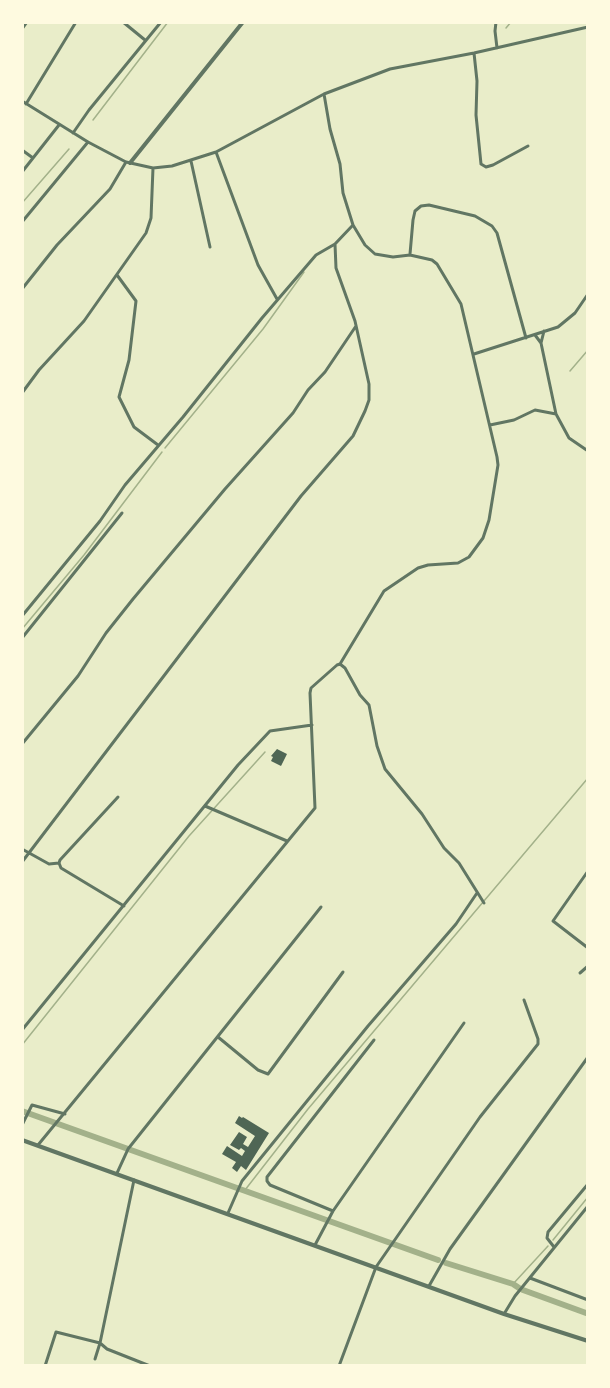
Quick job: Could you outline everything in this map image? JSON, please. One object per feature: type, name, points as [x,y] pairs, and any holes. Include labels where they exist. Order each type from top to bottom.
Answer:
[{"type":"street","points":[[22,29],[27,22]]},
{"type":"street","points":[[76,22],[24,102],[88,142],[128,162],[153,168],[172,166],[216,152],[324,94],[390,69],[474,53],[587,26]]},
{"type":"street","points":[[123,22],[146,40]]},
{"type":"street","points":[[73,133],[161,22]]},
{"type":"street","points":[[22,289],[57,245],[110,189],[128,162],[243,22]]},
{"type":"street","points":[[496,22],[496,48]]},
{"type":"street","points":[[474,53],[477,81],[476,115],[481,164],[486,167],[493,165],[528,146]]},
{"type":"street","points":[[38,1145],[315,808],[311,688],[340,664],[384,591],[418,568],[458,563],[469,556],[483,538],[489,520],[498,465],[461,303],[432,260],[410,255],[375,254],[364,245],[353,225],[344,194],[340,164],[330,129],[324,94]]},
{"type":"street","points":[[22,171],[59,125]]},
{"type":"street","points":[[22,222],[88,142]]},
{"type":"street","points":[[22,150],[33,158]]},
{"type":"street","points":[[216,152],[258,265],[277,300]]},
{"type":"street","points":[[191,161],[210,247]]},
{"type":"street","points":[[22,393],[39,370],[84,321],[150,226],[153,168]]},
{"type":"street","points":[[410,255],[413,220],[420,206],[429,205],[475,216],[492,226],[497,233],[526,338]]},
{"type":"street","points":[[22,616],[100,521],[125,485],[277,300],[316,255],[335,244],[353,225]]},
{"type":"street","points":[[22,862],[292,509],[350,441],[369,400],[369,384],[356,326],[336,268],[335,244]]},
{"type":"street","points":[[117,275],[136,301],[129,360],[119,397],[134,427],[158,445]]},
{"type":"street","points":[[474,354],[563,324],[575,313],[588,294]]},
{"type":"street","points":[[22,744],[78,676],[106,633],[133,599],[225,489],[293,413],[308,390],[325,372],[356,326]]},
{"type":"street","points":[[541,343],[544,331]]},
{"type":"street","points":[[536,335],[541,343],[556,414],[569,438],[588,451]]},
{"type":"street","points":[[490,425],[514,420],[536,410],[556,414]]},
{"type":"street","points":[[22,638],[122,513]]},
{"type":"street","points":[[340,664],[369,705],[377,746],[385,769],[422,814],[444,848],[459,863],[484,903]]},
{"type":"street","points":[[22,1030],[205,806],[270,731],[312,725]]},
{"type":"street","points":[[59,863],[118,797]]},
{"type":"street","points":[[205,806],[287,841]]},
{"type":"street","points":[[22,849],[49,864],[59,863]]},
{"type":"street","points":[[59,863],[61,868],[124,906]]},
{"type":"street","points":[[588,871],[553,921],[588,948]]},
{"type":"street","points":[[228,1213],[248,1173],[368,1026],[456,924],[477,893]]},
{"type":"street","points":[[117,1173],[128,1149],[321,908]]},
{"type":"street","points":[[580,974],[588,966]]},
{"type":"street","points":[[218,1037],[258,1070],[268,1074],[344,972]]},
{"type":"street","points":[[339,1365],[376,1267],[480,1117],[537,1044],[538,1039],[524,1000]]},
{"type":"street","points":[[315,1245],[333,1210],[465,1023]]},
{"type":"street","points":[[333,1210],[270,1185],[267,1177],[375,1040]]},
{"type":"street","points":[[429,1286],[450,1250],[588,1057]]},
{"type":"street","points":[[22,1125],[32,1105],[65,1114]]},
{"type":"street","points":[[22,1140],[504,1314],[588,1341]]},
{"type":"street","points":[[95,1359],[134,1179]]},
{"type":"street","points":[[554,1247],[547,1238],[548,1232],[588,1184]]},
{"type":"street","points":[[504,1314],[588,1206]]},
{"type":"street","points":[[530,1278],[588,1300]]},
{"type":"street","points":[[45,1365],[56,1332],[100,1343],[107,1349],[150,1365]]},
{"type":"building","points":[[277,749],[287,754],[281,766],[271,761],[273,757],[271,756]]},
{"type":"building","points":[[239,1116],[269,1133],[246,1170],[241,1166],[237,1172],[232,1168],[236,1162],[222,1154],[227,1146],[242,1156],[245,1151],[230,1145],[239,1132],[247,1137],[243,1144],[248,1147],[255,1136],[235,1123]]},
{"type":"waterway","points":[[93,120],[168,22]]},
{"type":"waterway","points":[[506,28],[511,22]]},
{"type":"waterway","points":[[22,203],[69,149]]},
{"type":"waterway","points":[[165,448],[263,329],[304,272]]},
{"type":"waterway","points":[[570,371],[588,350]]},
{"type":"waterway","points":[[22,629],[84,555],[162,452]]},
{"type":"waterway","points":[[22,1045],[189,836],[265,752]]},
{"type":"waterway","points":[[245,1190],[308,1109],[588,778]]},
{"type":"waterway","points":[[22,1111],[438,1260]]},
{"type":"waterway","points":[[553,1240],[588,1197]]},
{"type":"waterway","points":[[513,1284],[548,1246]]},
{"type":"waterway","points":[[446,1263],[513,1284],[519,1288]]},
{"type":"waterway","points":[[523,1290],[586,1313]]}]
